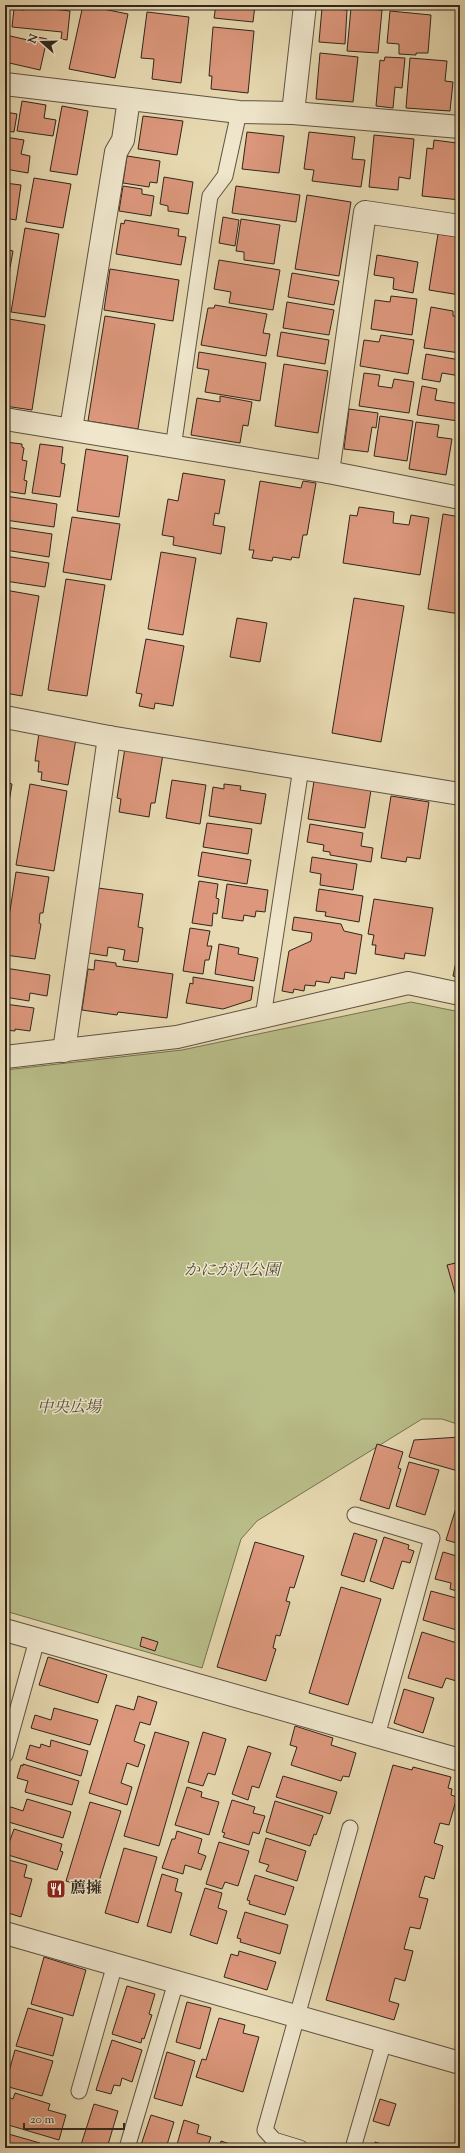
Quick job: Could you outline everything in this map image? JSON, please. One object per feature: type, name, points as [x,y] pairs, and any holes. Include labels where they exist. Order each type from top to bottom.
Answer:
[{"type":"street","points":[[293,113],[305,5]]},
{"type":"street","points":[[5,84],[239,112],[293,113],[460,127]]},
{"type":"street","points":[[71,429],[116,152],[123,140],[129,99]]},
{"type":"street","points":[[328,472],[365,212],[460,226]]},
{"type":"street","points":[[5,419],[71,429],[173,448],[328,472],[460,498]]},
{"type":"street","points":[[5,717],[109,737],[460,794]]},
{"type":"street","points":[[64,1051],[109,737]]},
{"type":"street","points":[[5,1057],[177,1037],[408,983],[460,994]]},
{"type":"street","points":[[5,1630],[460,1760]]},
{"type":"street","points":[[5,1933],[460,2063]]},
{"type":"lane","points":[[173,448],[210,196],[225,176],[239,112]]},
{"type":"lane","points":[[263,1017],[301,768]]},
{"type":"lane","points":[[355,1515],[432,1538],[377,1736]]},
{"type":"lane","points":[[5,1755],[37,1640]]},
{"type":"lane","points":[[300,2148],[274,2140],[265,2130],[295,2016],[350,1828]]},
{"type":"lane","points":[[79,2091],[115,1964]]},
{"type":"lane","points":[[127,2148],[176,1982]]},
{"type":"lane","points":[[352,2148],[384,2041]]},
{"type":"green space","name":"かにが沢公園","points":[[411,1002],[460,1012],[460,1425],[442,1419],[422,1419],[257,1521],[241,1539],[202,1668],[5,1611],[5,1070],[182,1050]]},
{"type":"building","points":[[83,5],[128,14],[115,78],[69,69]]},
{"type":"building","points":[[216,5],[255,5],[253,22],[214,18]]},
{"type":"building","points":[[25,6],[70,11],[67,40],[61,39],[62,32],[12,27],[14,9],[24,10]]},
{"type":"building","points":[[322,8],[347,10],[345,44],[319,42]]},
{"type":"building","points":[[351,8],[382,10],[378,53],[347,51]]},
{"type":"building","points":[[390,11],[431,15],[428,53],[416,53],[416,55],[399,54],[399,44],[387,43]]},
{"type":"building","points":[[147,12],[189,17],[181,83],[152,79],[154,59],[141,58]]},
{"type":"building","points":[[213,27],[254,31],[248,93],[211,89],[212,76],[209,76]]},
{"type":"building","points":[[6,35],[32,41],[33,36],[47,39],[40,70],[5,62]]},
{"type":"building","points":[[320,53],[358,57],[353,102],[316,99]]},
{"type":"building","points":[[385,57],[405,58],[402,88],[395,87],[393,108],[376,106],[380,60],[384,61]]},
{"type":"building","points":[[410,58],[447,61],[445,81],[453,82],[450,111],[406,108]]},
{"type":"building","points":[[22,101],[46,105],[44,118],[56,120],[53,136],[17,131]]},
{"type":"building","points":[[62,106],[88,111],[77,175],[50,171]]},
{"type":"building","points":[[5,112],[17,114],[14,132],[5,131]]},
{"type":"building","points":[[143,116],[183,121],[177,155],[138,149]]},
{"type":"building","points":[[247,132],[284,136],[279,173],[242,169]]},
{"type":"building","points":[[309,132],[355,137],[352,159],[365,160],[361,187],[312,181],[314,170],[304,169]]},
{"type":"building","points":[[374,135],[414,139],[410,179],[399,177],[398,190],[369,187]]},
{"type":"building","points":[[5,137],[24,140],[21,154],[30,156],[28,173],[5,169]]},
{"type":"building","points":[[434,140],[457,143],[456,157],[460,157],[460,200],[422,196],[427,148],[433,149]]},
{"type":"building","points":[[127,156],[160,161],[157,183],[150,182],[149,187],[123,183]]},
{"type":"building","points":[[164,177],[193,182],[188,214],[168,211],[168,206],[160,204]]},
{"type":"building","points":[[34,178],[71,184],[63,228],[26,222]]},
{"type":"building","points":[[5,183],[21,185],[16,220],[5,218]]},
{"type":"building","points":[[123,186],[142,189],[142,194],[154,196],[151,216],[119,211]]},
{"type":"building","points":[[236,186],[300,195],[296,222],[232,213]]},
{"type":"building","points":[[307,195],[351,202],[339,276],[295,269]]},
{"type":"building","points":[[223,217],[239,220],[235,246],[219,243]]},
{"type":"building","points":[[241,219],[280,225],[274,264],[244,260],[244,252],[236,251]]},
{"type":"building","points":[[125,220],[179,229],[178,236],[186,237],[181,265],[116,254],[121,223],[124,224]]},
{"type":"building","points":[[25,228],[59,234],[45,317],[11,312]]},
{"type":"building","points":[[438,234],[460,237],[460,295],[429,290]]},
{"type":"building","points":[[5,249],[13,251],[10,268],[5,267]]},
{"type":"building","points":[[377,255],[418,262],[413,293],[393,289],[394,278],[374,275]]},
{"type":"building","points":[[219,260],[280,270],[273,310],[229,303],[231,292],[214,289]]},
{"type":"building","points":[[5,268],[10,269],[5,299]]},
{"type":"building","points":[[110,269],[179,280],[173,321],[104,310]]},
{"type":"building","points":[[292,273],[339,281],[334,305],[288,297]]},
{"type":"building","points":[[391,296],[417,299],[412,335],[371,329],[375,300],[390,302]]},
{"type":"building","points":[[287,302],[334,310],[329,335],[283,328]]},
{"type":"building","points":[[215,305],[267,314],[263,333],[270,334],[266,356],[201,345],[208,308],[214,308]]},
{"type":"building","points":[[431,307],[453,311],[453,316],[460,317],[460,353],[424,348]]},
{"type":"building","points":[[105,316],[155,324],[138,429],[88,421]]},
{"type":"building","points":[[9,319],[45,325],[32,410],[5,406],[5,342]]},
{"type":"building","points":[[281,332],[329,340],[325,364],[277,356]]},
{"type":"building","points":[[381,335],[414,340],[408,374],[360,366],[364,340],[379,342]]},
{"type":"building","points":[[199,352],[266,363],[260,401],[205,392],[209,370],[197,368]]},
{"type":"building","points":[[426,354],[460,360],[460,376],[442,373],[440,382],[422,379]]},
{"type":"building","points":[[284,364],[328,371],[318,433],[275,426]]},
{"type":"building","points":[[364,373],[380,375],[378,386],[392,388],[394,379],[414,382],[409,413],[359,406]]},
{"type":"building","points":[[422,386],[437,389],[435,400],[460,404],[458,421],[417,415]]},
{"type":"building","points":[[220,396],[252,402],[248,426],[243,425],[240,443],[191,435],[197,398],[220,402]]},
{"type":"building","points":[[349,409],[378,413],[376,428],[372,427],[368,452],[344,449]]},
{"type":"building","points":[[380,416],[413,421],[407,461],[374,456]]},
{"type":"building","points":[[416,422],[439,425],[437,437],[452,439],[446,475],[409,469]]},
{"type":"building","points":[[5,442],[22,444],[22,447],[24,448],[22,460],[27,461],[24,480],[27,481],[25,494],[5,491]]},
{"type":"building","points":[[40,444],[63,447],[61,463],[65,464],[60,497],[32,493]]},
{"type":"building","points":[[86,449],[128,456],[119,517],[77,511]]},
{"type":"building","points":[[183,473],[225,480],[219,514],[215,513],[213,525],[225,527],[221,554],[173,545],[174,537],[162,535],[168,499],[178,501]]},
{"type":"building","points":[[260,481],[301,488],[303,481],[316,483],[307,535],[303,535],[299,558],[292,557],[291,560],[273,557],[272,561],[252,558],[254,550],[249,550]]},
{"type":"building","points":[[5,496],[57,504],[54,527],[5,520]]},
{"type":"building","points":[[359,507],[394,512],[393,523],[409,525],[411,515],[429,518],[420,575],[343,563],[350,515],[357,516]]},
{"type":"building","points":[[443,514],[460,517],[460,614],[428,609]]},
{"type":"building","points":[[72,517],[120,524],[111,580],[63,572]]},
{"type":"building","points":[[5,527],[52,534],[49,557],[5,550]]},
{"type":"building","points":[[161,552],[196,558],[183,635],[148,629]]},
{"type":"building","points":[[5,556],[49,563],[45,587],[5,581]]},
{"type":"building","points":[[66,579],[105,585],[87,696],[48,690]]},
{"type":"building","points":[[5,590],[39,596],[22,696],[5,693]]},
{"type":"building","points":[[354,598],[404,606],[381,742],[332,733]]},
{"type":"building","points":[[237,618],[267,623],[260,662],[230,657]]},
{"type":"building","points":[[146,639],[184,646],[173,706],[155,703],[154,709],[139,706],[142,694],[136,693]]},
{"type":"building","points":[[39,733],[76,739],[68,785],[41,780],[42,772],[38,772],[39,761],[35,761]]},
{"type":"building","points":[[125,748],[163,754],[155,803],[151,803],[149,817],[119,812],[121,799],[117,798]]},
{"type":"building","points":[[172,780],[206,785],[200,824],[166,818]]},
{"type":"building","points":[[314,781],[371,790],[365,828],[308,819]]},
{"type":"building","points":[[5,782],[12,784],[5,827]]},
{"type":"building","points":[[30,784],[67,791],[54,871],[16,865]]},
{"type":"building","points":[[224,784],[241,786],[240,790],[266,794],[261,824],[209,816],[213,787],[224,789]]},
{"type":"building","points":[[391,796],[429,802],[420,859],[407,857],[406,862],[381,858]]},
{"type":"building","points":[[207,823],[252,829],[248,854],[203,847]]},
{"type":"building","points":[[310,824],[363,833],[361,846],[373,848],[371,862],[330,855],[330,852],[323,851],[324,845],[307,842]]},
{"type":"building","points":[[202,852],[251,860],[247,884],[198,876]]},
{"type":"building","points":[[312,857],[357,864],[353,890],[320,885],[321,874],[310,872]]},
{"type":"building","points":[[16,872],[49,877],[43,913],[40,913],[39,923],[41,924],[35,959],[5,955],[5,943]]},
{"type":"building","points":[[199,881],[218,884],[216,898],[219,899],[217,914],[213,913],[212,926],[192,923]]},
{"type":"building","points":[[227,884],[268,890],[265,912],[256,911],[255,917],[244,915],[243,921],[222,918]]},
{"type":"building","points":[[98,888],[143,894],[138,927],[143,928],[138,962],[123,960],[125,950],[108,947],[107,956],[88,953]]},
{"type":"building","points":[[319,889],[363,896],[359,922],[325,916],[326,912],[316,911]]},
{"type":"building","points":[[374,899],[433,908],[425,956],[405,953],[404,959],[375,954],[376,945],[372,945],[374,935],[368,934]]},
{"type":"building","points":[[294,917],[341,924],[344,931],[362,935],[356,974],[345,972],[344,979],[331,977],[329,983],[316,981],[315,986],[305,985],[304,991],[294,989],[293,993],[282,991],[289,951],[311,941],[312,933],[292,930]]},
{"type":"building","points":[[190,928],[210,931],[207,946],[212,946],[209,960],[205,960],[203,974],[183,971]]},
{"type":"building","points":[[460,943],[460,978],[453,976]]},
{"type":"building","points":[[219,944],[239,948],[238,954],[258,958],[254,981],[215,974]]},
{"type":"building","points":[[95,960],[116,963],[116,966],[173,974],[167,1018],[118,1012],[117,1015],[82,1010],[88,969],[94,970]]},
{"type":"building","points":[[5,968],[50,975],[47,996],[30,993],[29,1001],[5,997]]},
{"type":"building","points":[[193,977],[253,987],[251,1000],[223,1009],[186,1003],[190,983],[193,984]]},
{"type":"building","points":[[5,1004],[34,1008],[30,1031],[15,1029],[15,1031],[5,1030]]},
{"type":"building","points":[[460,1262],[460,1310],[447,1265]]},
{"type":"building","points":[[460,1437],[460,1464],[458,1471],[409,1457],[414,1440]]},
{"type":"building","points":[[377,1444],[403,1452],[398,1468],[401,1469],[389,1509],[360,1500]]},
{"type":"building","points":[[409,1462],[439,1470],[425,1515],[396,1506]]},
{"type":"building","points":[[460,1495],[460,1544],[446,1540]]},
{"type":"building","points":[[354,1533],[377,1540],[364,1582],[341,1575]]},
{"type":"building","points":[[384,1537],[409,1545],[408,1549],[414,1551],[410,1563],[402,1561],[393,1589],[370,1581]]},
{"type":"building","points":[[255,1542],[304,1556],[294,1588],[290,1587],[286,1601],[290,1602],[280,1636],[276,1635],[273,1648],[276,1649],[266,1681],[217,1667]]},
{"type":"building","points":[[443,1552],[460,1557],[460,1592],[450,1589],[451,1583],[435,1579]]},
{"type":"building","points":[[341,1587],[381,1599],[348,1705],[309,1693]]},
{"type":"building","points":[[431,1591],[460,1599],[460,1631],[423,1620]]},
{"type":"building","points":[[422,1632],[460,1644],[460,1682],[446,1678],[442,1688],[408,1678]]},
{"type":"building","points":[[142,1637],[158,1642],[155,1651],[140,1646]]},
{"type":"building","points":[[48,1657],[107,1675],[98,1703],[39,1685]]},
{"type":"building","points":[[404,1689],[434,1698],[423,1733],[394,1723]]},
{"type":"building","points":[[138,1696],[157,1702],[150,1725],[140,1722],[134,1741],[145,1745],[138,1767],[127,1763],[121,1783],[132,1787],[127,1805],[89,1793],[116,1705],[134,1710]]},
{"type":"building","points":[[54,1708],[98,1720],[90,1745],[31,1728],[35,1715],[51,1720]]},
{"type":"building","points":[[295,1726],[333,1738],[331,1745],[356,1753],[349,1777],[343,1776],[341,1781],[291,1765],[297,1747],[290,1745]]},
{"type":"building","points":[[155,1732],[189,1742],[159,1846],[124,1836]]},
{"type":"building","points":[[203,1732],[226,1739],[215,1775],[208,1773],[203,1786],[188,1782]]},
{"type":"building","points":[[51,1740],[88,1751],[81,1776],[26,1759],[30,1745],[40,1748],[41,1744],[50,1747]]},
{"type":"building","points":[[248,1746],[271,1753],[259,1788],[252,1786],[248,1800],[232,1794]]},
{"type":"building","points":[[23,1764],[79,1781],[72,1805],[25,1792],[28,1781],[17,1778],[21,1765],[23,1766]]},
{"type":"building","points":[[393,1765],[412,1770],[413,1767],[451,1777],[448,1788],[452,1789],[451,1795],[457,1797],[449,1825],[440,1823],[434,1843],[443,1846],[434,1879],[425,1876],[419,1897],[428,1899],[420,1929],[410,1927],[404,1949],[413,1951],[405,1981],[395,1978],[389,2001],[399,2004],[394,2020],[326,2000]]},
{"type":"building","points":[[283,1776],[337,1792],[330,1814],[276,1797]]},
{"type":"building","points":[[187,1787],[202,1792],[201,1797],[219,1802],[209,1835],[175,1825]]},
{"type":"building","points":[[27,1799],[71,1812],[63,1838],[5,1821],[8,1808],[11,1807],[23,1811]]},
{"type":"building","points":[[232,1800],[255,1807],[253,1813],[265,1816],[259,1834],[253,1832],[249,1845],[223,1837],[225,1833],[222,1832]]},
{"type":"building","points":[[275,1801],[323,1816],[310,1846],[266,1832]]},
{"type":"building","points":[[90,1802],[121,1811],[96,1891],[66,1881]]},
{"type":"building","points":[[14,1829],[62,1844],[60,1851],[63,1852],[57,1870],[5,1854],[5,1842],[9,1843]]},
{"type":"building","points":[[177,1831],[202,1839],[198,1853],[206,1856],[201,1870],[185,1865],[183,1874],[162,1868],[172,1839],[175,1839]]},
{"type":"building","points":[[266,1838],[306,1851],[297,1881],[266,1871],[269,1865],[259,1862]]},
{"type":"building","points":[[219,1842],[249,1851],[238,1886],[225,1882],[222,1889],[206,1884]]},
{"type":"building","points":[[124,1848],[157,1857],[138,1923],[105,1913]]},
{"type":"building","points":[[5,1859],[27,1865],[24,1877],[32,1879],[21,1917],[5,1912]]},
{"type":"building","points":[[162,1874],[178,1879],[175,1891],[182,1893],[171,1933],[147,1926]]},
{"type":"building","points":[[255,1875],[294,1887],[285,1915],[249,1904],[250,1901],[247,1900]]},
{"type":"building","points":[[205,1888],[222,1893],[218,1908],[227,1911],[217,1944],[190,1935]]},
{"type":"building","points":[[245,1912],[288,1925],[280,1954],[240,1942],[241,1939],[237,1938]]},
{"type":"building","points":[[239,1951],[276,1962],[267,1990],[224,1977],[231,1954],[238,1956]]},
{"type":"building","points":[[44,1957],[86,1970],[73,2016],[31,2004]]},
{"type":"building","points":[[127,1986],[155,1994],[149,2014],[152,2015],[144,2039],[142,2038],[141,2043],[112,2034]]},
{"type":"building","points":[[187,2002],[211,2008],[200,2049],[176,2042]]},
{"type":"building","points":[[28,2008],[63,2018],[53,2056],[16,2046]]},
{"type":"building","points":[[219,2018],[245,2025],[243,2033],[259,2037],[243,2092],[196,2077],[202,2059],[206,2060]]},
{"type":"building","points":[[112,2040],[142,2050],[132,2082],[122,2078],[120,2086],[114,2085],[111,2094],[96,2090]]},
{"type":"building","points":[[15,2050],[53,2061],[42,2096],[5,2086]]},
{"type":"building","points":[[167,2052],[195,2061],[182,2106],[154,2098]]},
{"type":"building","points":[[15,2093],[50,2104],[48,2110],[66,2115],[59,2140],[5,2124],[5,2096],[13,2099]]},
{"type":"building","points":[[380,2099],[396,2104],[389,2126],[373,2121]]},
{"type":"building","points":[[94,2104],[118,2111],[107,2148],[80,2148]]},
{"type":"building","points":[[151,2115],[174,2122],[166,2148],[140,2148]]},
{"type":"building","points":[[184,2120],[199,2125],[197,2133],[211,2137],[207,2148],[176,2148]]},
{"type":"building","points":[[5,2133],[40,2143],[38,2148],[5,2148]]},
{"type":"building","points":[[221,2141],[236,2146],[236,2148],[219,2148]]},
{"type":"building","points":[[375,2142],[395,2148],[373,2148]]},
{"type":"place","name":"薦擁","points":[[56,1889]]},
{"type":"park label","name":"中央広場","points":[[69,1408]]}]
